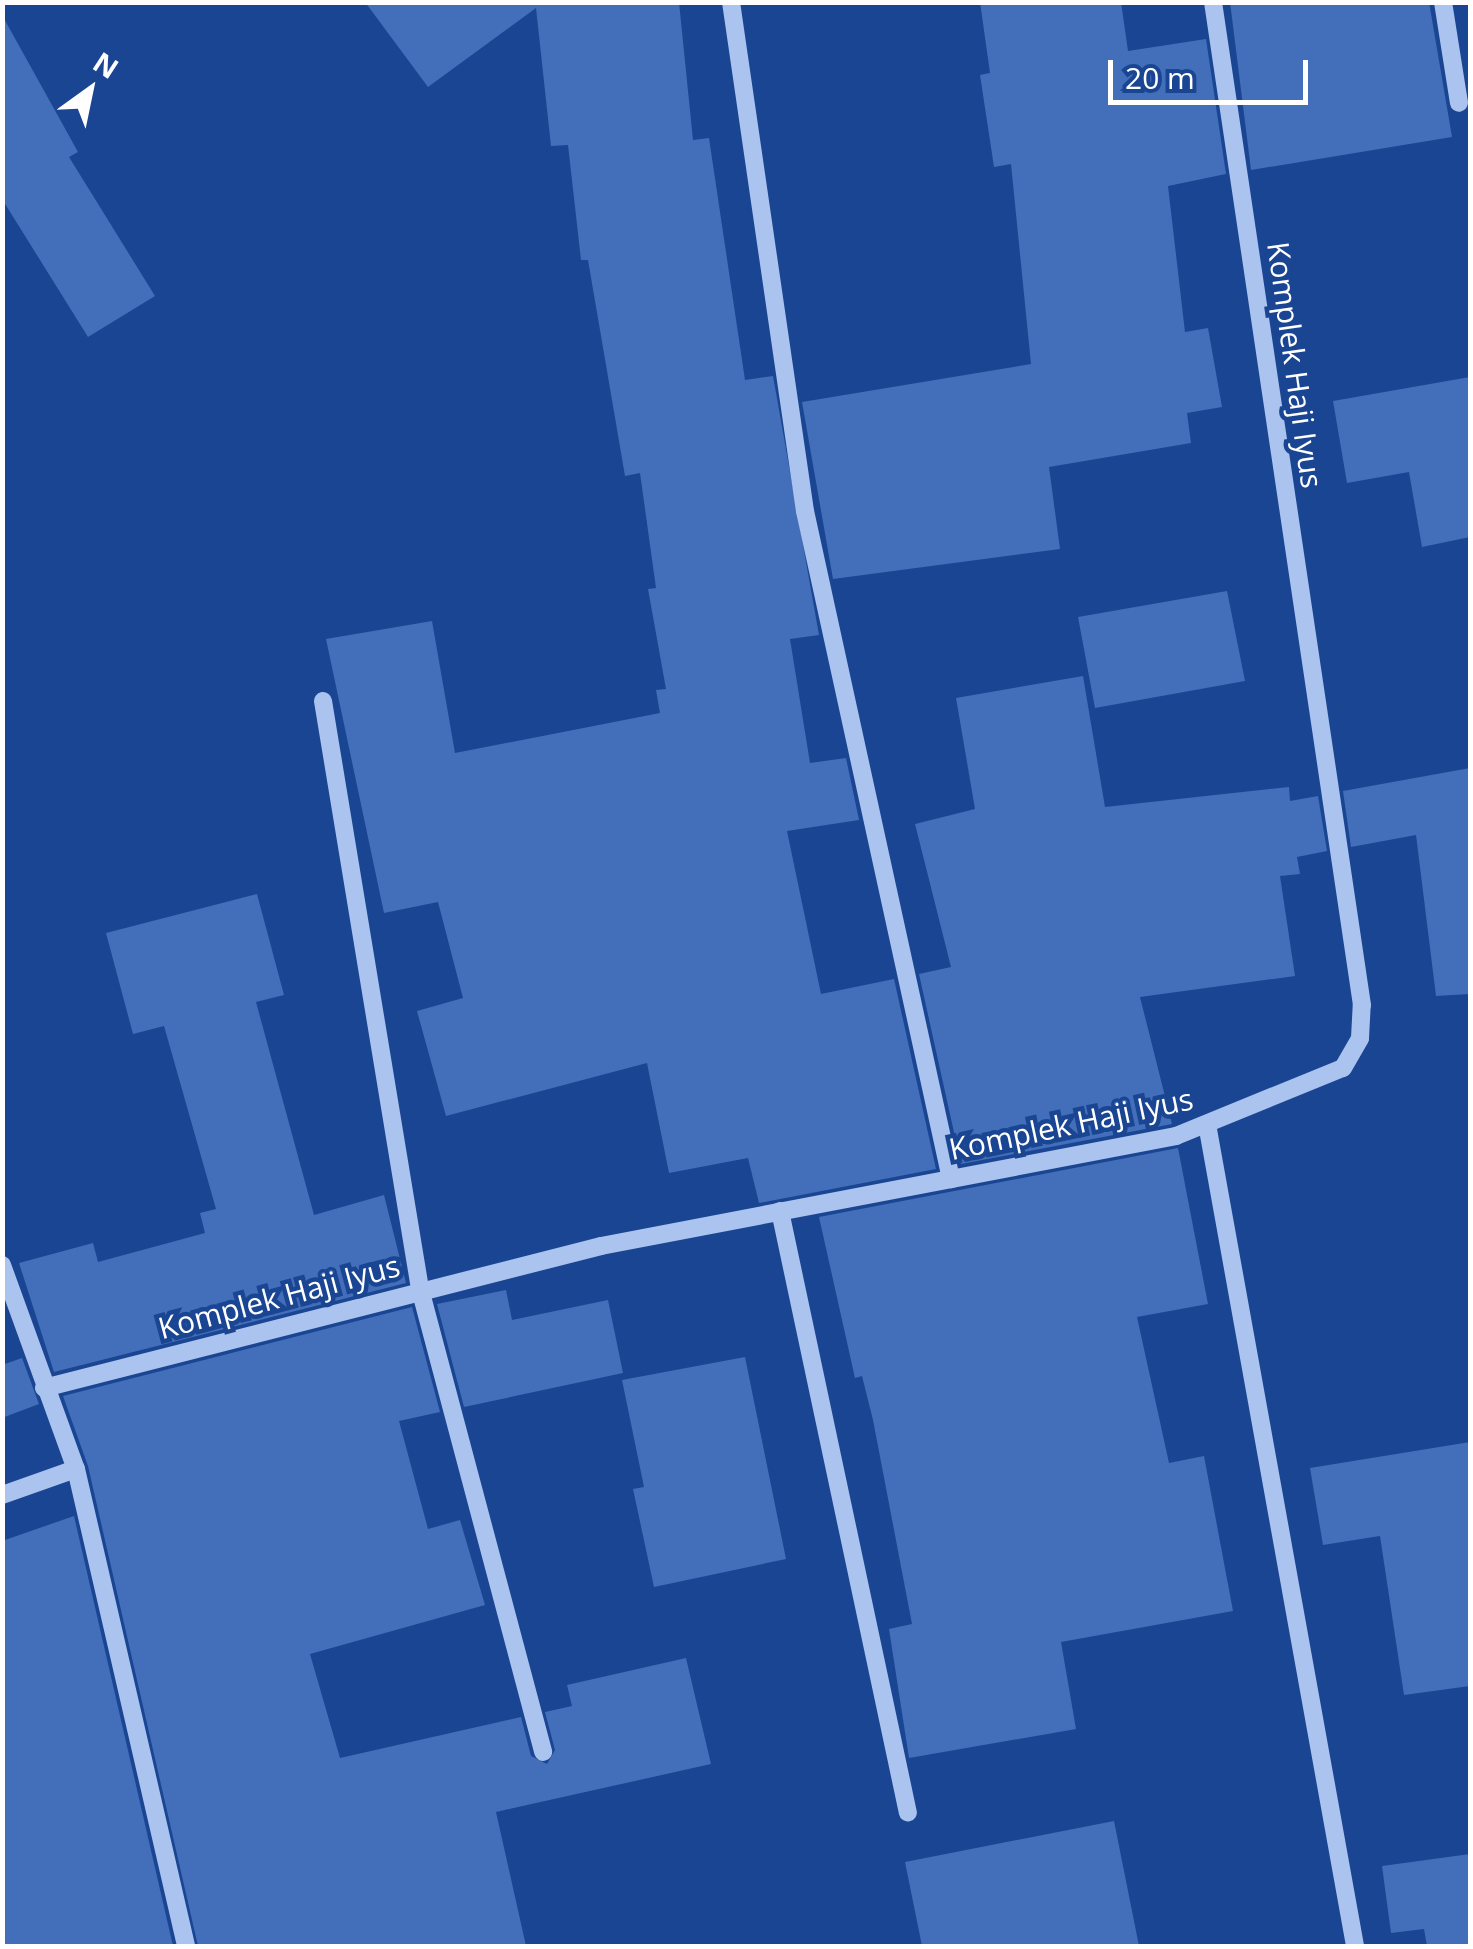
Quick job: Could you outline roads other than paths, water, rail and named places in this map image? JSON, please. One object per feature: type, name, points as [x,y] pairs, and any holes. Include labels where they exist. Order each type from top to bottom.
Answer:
[{"type":"street","points":[[730,2],[805,510],[951,1179]]},
{"type":"street","name":"Komplek Haji Iyus","points":[[44,1388],[420,1289],[1207,1124],[1343,1068],[1360,1038],[1362,1005],[1213,2]]},
{"type":"street","points":[[1443,2],[1459,103]]},
{"type":"street","points":[[323,701],[420,1289],[543,1752]]},
{"type":"street","points":[[1207,1124],[1355,1946]]},
{"type":"street","points":[[780,1211],[908,1813]]},
{"type":"street","points":[[2,1265],[76,1469],[186,1946]]},
{"type":"street","points":[[2,1496],[76,1469]]}]
